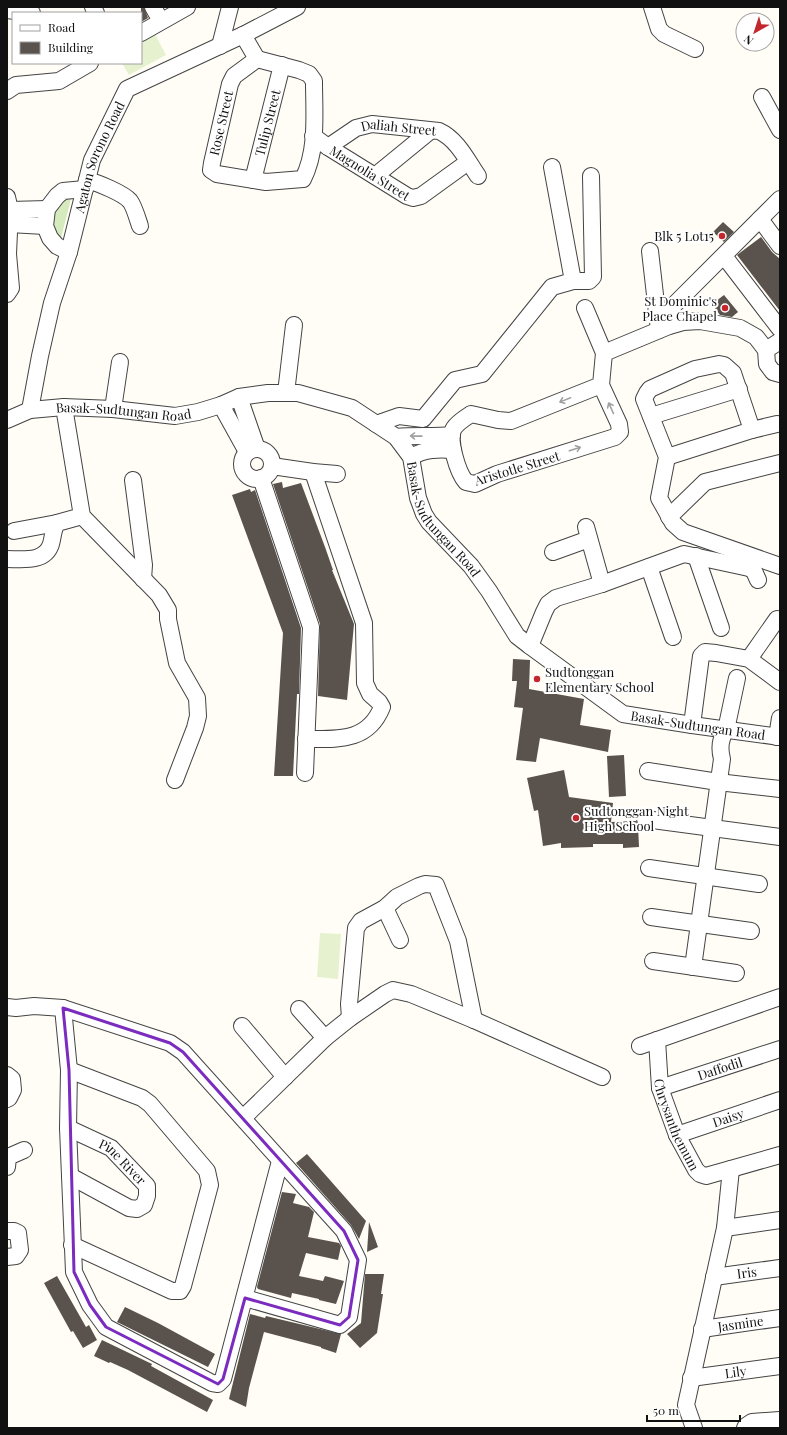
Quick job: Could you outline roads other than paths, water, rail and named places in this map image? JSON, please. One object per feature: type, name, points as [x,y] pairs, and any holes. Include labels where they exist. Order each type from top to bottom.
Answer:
[{"type":"street","points":[[153,7],[161,21]]},
{"type":"street","points":[[142,32],[187,7]]},
{"type":"street","points":[[220,46],[230,7]]},
{"type":"street","name":"Agaton Sorono Road","points":[[30,410],[49,318],[69,252],[92,160],[127,89],[243,35],[290,12],[297,7]]},
{"type":"street","points":[[652,7],[659,29],[664,34],[695,49]]},
{"type":"street","points":[[7,10],[24,12]]},
{"type":"street","points":[[243,35],[257,59],[299,70],[309,74],[314,81],[313,136],[309,164],[302,179],[266,182],[253,180]]},
{"type":"street","name":"Rose Street","points":[[253,180],[217,174],[212,170],[212,163],[230,84],[234,76],[257,59]]},
{"type":"street","points":[[7,91],[16,85],[59,81],[69,68],[86,64]]},
{"type":"street","name":"Tulip Street","points":[[253,180],[282,65]]},
{"type":"street","points":[[762,97],[775,109],[780,130]]},
{"type":"street","name":"Daliah Street","points":[[328,147],[356,128],[372,124],[438,131],[447,134],[457,144],[478,176]]},
{"type":"street","points":[[375,176],[430,131]]},
{"type":"street","name":"Magnolia Street","points":[[313,136],[328,147],[407,196],[414,198],[421,196],[468,162]]},
{"type":"street","points":[[552,167],[573,281]]},
{"type":"street","points":[[376,424],[399,416],[423,419],[455,380],[482,374],[552,287],[573,281],[589,281],[593,278],[591,176]]},
{"type":"street","points":[[69,252],[57,246],[53,242],[45,226],[47,209],[63,191],[86,184],[114,190],[131,202],[140,226]]},
{"type":"street","points":[[664,328],[670,309],[780,199]]},
{"type":"street","points":[[8,207],[47,209]]},
{"type":"street","points":[[8,207],[45,226]]},
{"type":"street","points":[[7,294],[11,288],[8,254],[8,207]]},
{"type":"street","points":[[760,219],[780,246]]},
{"type":"street","points":[[650,251],[664,328]]},
{"type":"street","points":[[724,256],[780,329]]},
{"type":"street","points":[[411,457],[420,452],[440,449],[453,438],[460,422],[471,414],[498,420],[511,421],[601,385],[604,353],[586,308]]},
{"type":"street","points":[[604,353],[664,328],[684,322],[700,321],[740,328],[756,337],[766,350],[767,364],[773,372],[780,374]]},
{"type":"street","points":[[286,393],[294,325]]},
{"type":"street","points":[[766,350],[780,341]]},
{"type":"street","points":[[113,409],[120,362]]},
{"type":"street","points":[[752,430],[733,373],[724,365],[719,364],[695,369],[650,389],[644,398],[666,457],[659,498],[672,523],[683,532],[780,566]]},
{"type":"street","name":"Aristotle Street","points":[[453,438],[460,476],[466,482],[475,484],[497,474],[615,437],[620,432],[619,424],[601,385]]},
{"type":"street","points":[[651,416],[738,390]]},
{"type":"street","name":"Basak-Sudtungan Road","points":[[7,420],[30,410],[64,407],[113,409],[175,416],[198,412],[221,405],[239,397],[268,393],[298,393],[352,408],[396,437],[411,457],[418,498],[424,514],[429,522],[471,566],[489,591],[517,636],[622,714],[778,737]]},
{"type":"street","points":[[239,397],[252,451]]},
{"type":"street","points":[[221,405],[252,451]]},
{"type":"street","points":[[64,407],[82,516],[159,596],[168,610],[168,619],[177,663],[197,698],[198,716],[195,728],[175,780]]},
{"type":"street","points":[[666,457],[752,430],[777,424]]},
{"type":"street","points":[[396,437],[414,435],[453,438]]},
{"type":"street","points":[[252,451],[266,452],[272,461],[272,466],[268,474],[261,478],[251,478],[243,471],[242,461],[252,451]]},
{"type":"street","points":[[669,517],[705,482],[780,463]]},
{"type":"street","points":[[272,466],[337,474]]},
{"type":"street","points":[[306,739],[338,739],[355,736],[368,728],[379,716],[382,707],[370,694],[365,683],[364,623],[313,472]]},
{"type":"street","points":[[261,478],[311,627],[305,773]]},
{"type":"street","points":[[133,480],[144,565],[143,579]]},
{"type":"street","points":[[14,531],[57,523],[82,516]]},
{"type":"street","points":[[7,559],[35,559],[40,557],[51,546],[57,523]]},
{"type":"street","points":[[553,552],[588,533],[602,584]]},
{"type":"street","points":[[530,646],[548,604],[556,598],[649,568],[684,554],[749,568],[754,571],[758,580]]},
{"type":"street","points":[[696,556],[720,628]]},
{"type":"street","points":[[649,568],[673,637]]},
{"type":"street","points":[[749,659],[777,619],[780,621]]},
{"type":"street","points":[[692,725],[701,656],[705,652],[749,659],[780,682]]},
{"type":"street","points":[[693,967],[718,782],[722,759],[727,751],[729,738],[726,730],[737,678]]},
{"type":"street","points":[[778,737],[780,718]]},
{"type":"street","points":[[648,771],[718,782],[780,789]]},
{"type":"street","points":[[645,819],[780,837]]},
{"type":"street","points":[[649,868],[759,884]]},
{"type":"street","points":[[350,1018],[349,1004],[356,928],[362,922],[385,908],[397,897],[425,884],[436,885],[458,941],[474,1020]]},
{"type":"street","points":[[385,908],[400,940]]},
{"type":"street","points":[[651,917],[751,931]]},
{"type":"street","points":[[653,961],[736,973]]},
{"type":"street","points":[[243,1118],[325,1038],[350,1018],[393,990],[411,994],[474,1020],[602,1078]]},
{"type":"street","points":[[640,1046],[780,997]]},
{"type":"street","points":[[7,1007],[16,1008],[34,1006],[63,1008],[170,1043],[183,1052],[344,1231],[358,1260],[349,1317],[340,1325],[245,1298]]},
{"type":"street","points":[[63,1008],[69,1070],[68,1128],[74,1272],[90,1305],[106,1327],[212,1383],[218,1384],[223,1379],[280,1161]]},
{"type":"street","points":[[299,1009],[325,1038]]},
{"type":"street","points":[[242,1026],[285,1077]]},
{"type":"street","name":"Chrysanthemum","points":[[657,1040],[660,1088],[677,1135],[696,1170],[700,1174],[706,1176],[731,1169]]},
{"type":"street","name":"Daffodil","points":[[660,1088],[780,1049]]},
{"type":"street","points":[[69,1070],[142,1098],[150,1104],[207,1171],[210,1185],[183,1286],[180,1291],[172,1292],[72,1245]]},
{"type":"street","points":[[7,1075],[12,1079],[13,1090],[7,1099]]},
{"type":"street","name":"Daisy","points":[[677,1135],[780,1100]]},
{"type":"street","name":"Pine River","points":[[68,1128],[112,1148],[147,1186],[147,1196],[144,1205],[137,1209],[129,1208],[70,1176]]},
{"type":"street","points":[[7,1167],[8,1157],[24,1150]]},
{"type":"street","points":[[694,1428],[686,1405],[725,1228],[731,1169],[780,1155]]},
{"type":"street","points":[[725,1228],[780,1220]]},
{"type":"street","points":[[7,1231],[14,1231],[18,1233],[20,1250],[16,1256],[7,1257]]},
{"type":"street","name":"Iris","points":[[714,1277],[780,1268]]},
{"type":"street","name":"Jasmine","points":[[702,1329],[780,1318]]},
{"type":"street","name":"Lily","points":[[691,1378],[780,1366]]},
{"type":"street","points":[[745,1428],[752,1422],[780,1420]]},
{"type":"place","name":"Blk 5 Lot15","points":[[722,236]]},
{"type":"place","name":"St Dominic's Place Chapel","points":[[725,308]]},
{"type":"place","name":"Sudtonggan Elementary School","points":[[537,679]]},
{"type":"place","name":"Sudtonggan Night High School","points":[[576,818]]}]
